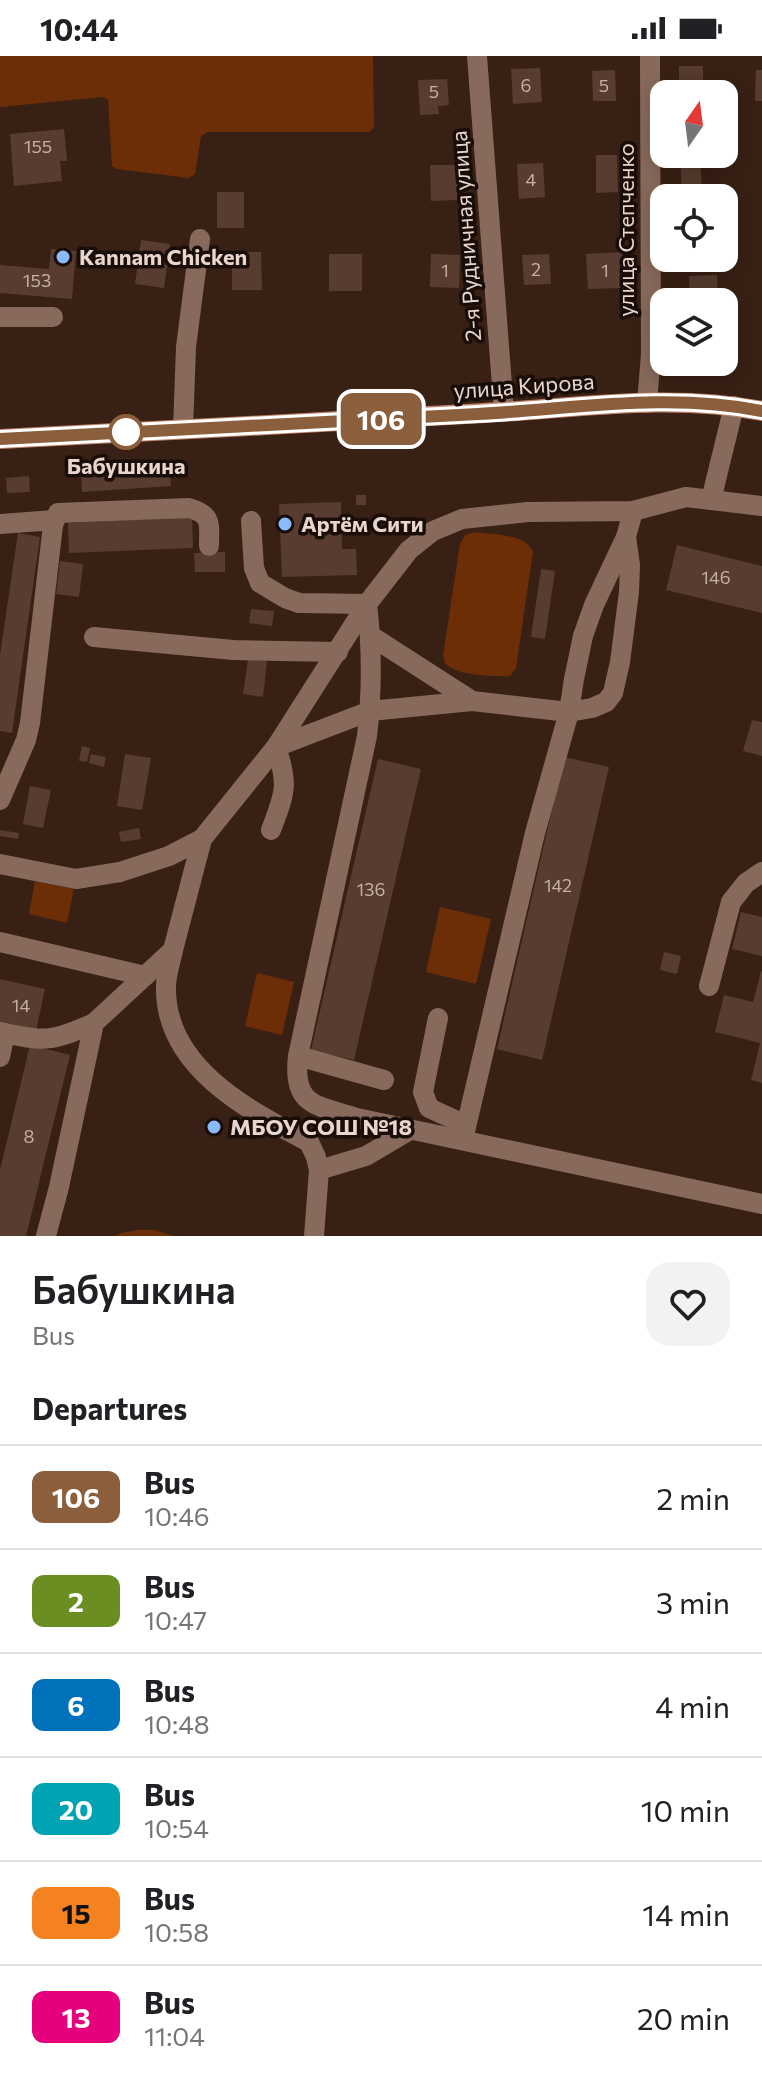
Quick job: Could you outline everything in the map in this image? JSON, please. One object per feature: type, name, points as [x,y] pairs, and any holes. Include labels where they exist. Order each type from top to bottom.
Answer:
[{"type":"main road","name":"улица Кирова","points":[[0,439],[647,403],[691,402],[762,411]]},
{"type":"street","name":"2-я Рудничная улица","points":[[477,56],[504,412]]},
{"type":"street","name":"улица Степченко","points":[[647,403],[651,354],[650,56]]},
{"type":"street","points":[[183,429],[186,347],[200,239]]},
{"type":"street","points":[[0,317],[53,317]]},
{"type":"street","points":[[711,500],[734,406]]},
{"type":"street","points":[[0,864],[76,879],[120,872],[169,856],[202,839],[276,747],[367,604],[409,550],[433,531],[462,519],[528,512],[633,511],[686,497],[762,506]]},
{"type":"street","points":[[0,799],[26,740],[30,723],[58,513],[189,508],[202,511],[207,519],[209,546]]},
{"type":"street","points":[[464,1133],[535,833],[569,712],[583,636],[626,537],[633,511]]},
{"type":"street","points":[[0,524],[55,520]]},
{"type":"street","points":[[251,521],[254,568],[260,583],[299,603],[367,604]]},
{"type":"street","points":[[276,747],[370,711],[472,701],[569,712],[606,702],[613,693],[627,618],[630,565],[626,537]]},
{"type":"street","points":[[367,604],[371,636],[367,736],[298,1056],[296,1078],[300,1090],[313,1104],[357,1118],[410,1130],[464,1133],[762,1204]]},
{"type":"street","points":[[371,636],[472,701]]},
{"type":"street","points":[[94,637],[233,650],[338,652]]},
{"type":"street","points":[[271,830],[284,796],[285,775],[276,747]]},
{"type":"street","points":[[202,839],[165,984],[172,1025],[194,1065],[215,1085],[309,1142],[319,1170],[314,1236]]},
{"type":"street","points":[[709,986],[731,902],[746,883],[762,872]]},
{"type":"street","points":[[0,942],[145,976]]},
{"type":"street","points":[[0,1057],[2,1033],[50,1040],[94,1023],[173,950]]},
{"type":"street","points":[[438,1018],[423,1092],[429,1108],[464,1133]]},
{"type":"street","points":[[46,1236],[94,1023]]},
{"type":"street","points":[[298,1056],[384,1080]]},
{"type":"street","points":[[319,1170],[366,1156],[410,1130]]},
{"type":"shaded area","points":[[0,56],[373,56],[374,127],[370,132],[208,132],[201,136],[195,174],[189,178],[117,169],[112,166],[108,100],[103,97],[0,107]]},
{"type":"shaded area","points":[[475,532],[516,538],[533,552],[516,668],[510,676],[455,670],[447,665],[443,656],[460,544],[465,535]]},
{"type":"shaded area","points":[[35,881],[74,889],[67,923],[29,914]]},
{"type":"shaded area","points":[[440,907],[491,919],[476,984],[426,972]]},
{"type":"shaded area","points":[[257,973],[294,982],[282,1035],[245,1026]]},
{"type":"shaded area","points":[[137,1230],[155,1230],[173,1236],[116,1236]]},
{"type":"building","points":[[679,66],[703,66],[703,80],[679,80]]},
{"type":"building","points":[[540,68],[542,102],[513,104],[511,69]]},
{"type":"building","points":[[615,70],[616,101],[593,101],[592,71]]},
{"type":"building","points":[[756,70],[762,70],[762,101],[755,101]]},
{"type":"building","points":[[447,79],[449,105],[438,106],[439,114],[420,115],[418,80]]},
{"type":"building","points":[[64,129],[67,161],[60,161],[62,181],[14,186],[10,134]]},
{"type":"building","points":[[596,155],[617,155],[618,192],[596,193]]},
{"type":"building","points":[[543,163],[545,197],[519,199],[517,164]]},
{"type":"building","points":[[430,165],[457,165],[457,200],[431,201]]},
{"type":"building","points":[[681,168],[701,168],[702,184],[682,184]]},
{"type":"building","points":[[217,192],[244,192],[244,228],[217,228]]},
{"type":"building","points":[[141,240],[170,244],[164,288],[135,284]]},
{"type":"building","points":[[51,249],[76,251],[72,299],[0,293],[0,265],[49,269]]},
{"type":"building","points":[[232,252],[261,252],[262,290],[232,290]]},
{"type":"building","points":[[622,252],[623,288],[588,289],[586,254]]},
{"type":"building","points":[[329,254],[362,254],[362,291],[329,291]]},
{"type":"building","points":[[431,254],[460,255],[459,288],[430,287]]},
{"type":"building","points":[[549,254],[551,284],[524,285],[522,255]]},
{"type":"building","points":[[717,275],[718,288],[690,288],[689,276]]},
{"type":"building","points":[[169,464],[171,486],[82,492],[81,470]]},
{"type":"building","points":[[29,476],[30,492],[7,493],[6,478]]},
{"type":"building","points":[[356,495],[366,495],[366,505],[356,505]]},
{"type":"building","points":[[341,502],[342,549],[356,549],[357,575],[282,577],[279,504]]},
{"type":"building","points":[[192,517],[193,548],[69,553],[68,523]]},
{"type":"building","points":[[18,533],[40,537],[12,733],[0,731],[0,655]]},
{"type":"building","points":[[677,545],[762,566],[762,613],[666,590]]},
{"type":"building","points":[[225,552],[225,572],[195,572],[194,553]]},
{"type":"building","points":[[60,561],[83,564],[79,597],[56,594]]},
{"type":"building","points":[[541,569],[555,571],[545,639],[531,637]]},
{"type":"building","points":[[251,609],[274,611],[272,626],[249,623]]},
{"type":"building","points":[[248,659],[267,661],[263,697],[243,694]]},
{"type":"building","points":[[752,720],[762,722],[762,756],[743,751]]},
{"type":"building","points":[[82,746],[90,748],[87,762],[79,761]]},
{"type":"building","points":[[91,754],[106,757],[104,767],[89,763]]},
{"type":"building","points":[[125,754],[151,758],[142,810],[117,806]]},
{"type":"building","points":[[564,757],[609,767],[542,1060],[497,1049]]},
{"type":"building","points":[[378,759],[421,769],[354,1060],[311,1050]]},
{"type":"building","points":[[30,786],[51,790],[43,828],[23,824]]},
{"type":"building","points":[[139,828],[141,839],[121,842],[119,832]]},
{"type":"building","points":[[0,830],[19,833],[18,839],[0,836]]},
{"type":"building","points":[[741,912],[762,917],[762,956],[732,949]]},
{"type":"building","points":[[664,952],[681,956],[677,974],[660,970]]},
{"type":"building","points":[[761,971],[762,1083],[751,1080],[760,1043],[715,1032],[724,995],[753,1002]]},
{"type":"building","points":[[0,979],[45,989],[36,1031],[0,1022]]},
{"type":"building","points":[[30,1045],[70,1055],[26,1236],[0,1236],[0,1170]]},
{"type":"bus line","name":"106","points":[[0,439],[647,403],[691,402],[762,411]]},
{"type":"place","name":"Kannam Chicken","points":[[63,257]]},
{"type":"place","name":"Бабушкина","points":[[126,432]]},
{"type":"place","name":"Артём Сити","points":[[285,524]]},
{"type":"place","name":"МБОУ СОШ №18","points":[[214,1127]]}]
